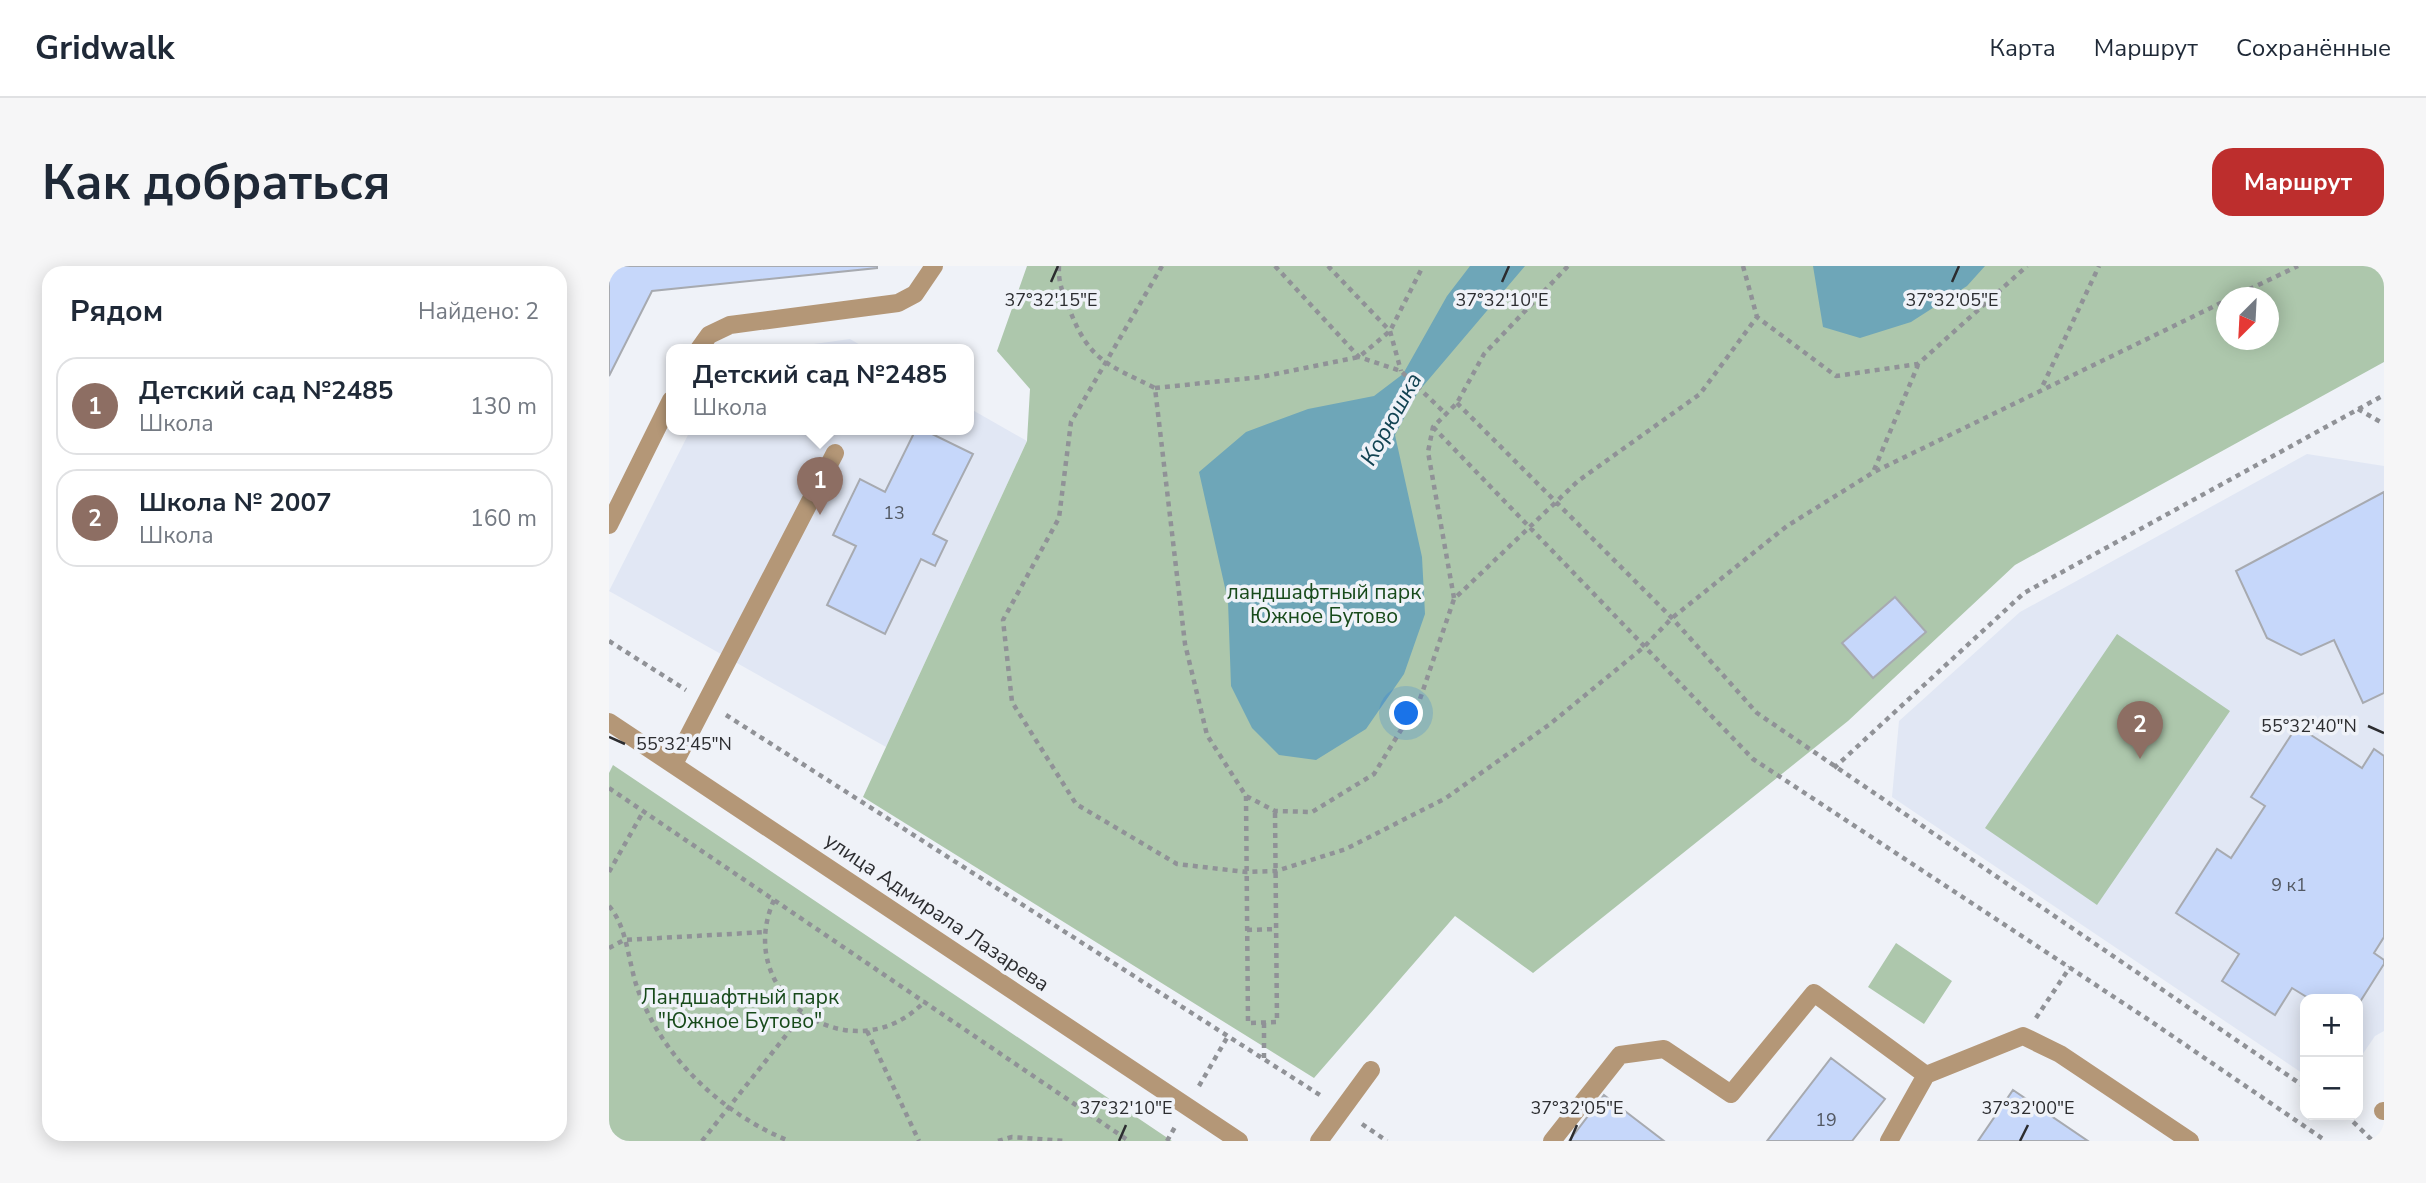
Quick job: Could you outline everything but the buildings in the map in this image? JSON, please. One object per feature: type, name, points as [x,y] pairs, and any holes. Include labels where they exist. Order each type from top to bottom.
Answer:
[{"type":"street","points":[[703,344],[709,335],[730,325],[898,303],[915,294],[934,266]]},
{"type":"street","points":[[609,525],[666,410]]},
{"type":"street","points":[[674,764],[835,453]]},
{"type":"street","name":"улица Адмирала Лазарева","points":[[609,722],[1240,1141]]},
{"type":"street","points":[[1552,1141],[1620,1055],[1664,1049],[1731,1094],[1814,993],[1926,1075]]},
{"type":"street","points":[[1890,1141],[1926,1075],[2023,1036],[2060,1054],[2190,1141]]},
{"type":"street","points":[[1318,1141],[1371,1070]]},
{"type":"path","points":[[1059,266],[1058,283],[1081,339],[1105,362],[1155,388],[1261,377],[1359,357],[1390,331],[1423,266]]},
{"type":"path","points":[[1162,266],[1071,422],[1059,518],[1003,620],[1012,702],[1076,804],[1177,864],[1246,873],[1276,871],[1346,849],[1446,798],[1550,724],[1644,648],[1672,618],[1787,526],[1874,472],[2042,387],[2216,305]]},
{"type":"path","points":[[1275,266],[1359,357],[1401,372],[1445,414]]},
{"type":"path","points":[[1328,266],[1390,331],[1401,372]]},
{"type":"path","points":[[1454,599],[1429,452],[1433,427],[1457,403],[1485,354],[1568,266]]},
{"type":"path","points":[[1743,266],[1757,317],[1836,376],[1918,364]]},
{"type":"path","points":[[1874,472],[1918,364],[2027,266]]},
{"type":"path","points":[[2042,387],[2099,266]]},
{"type":"path","points":[[2254,287],[2298,266]]},
{"type":"path","points":[[1155,388],[1185,644],[1207,735],[1246,796],[1275,811],[1312,812],[1374,774],[1420,699],[1454,599],[1579,481],[1700,394],[1757,317]]},
{"type":"path","points":[[1834,768],[2024,593],[2384,395]]},
{"type":"path","points":[[1457,403],[1672,618],[1757,713],[2300,1084]]},
{"type":"path","points":[[2358,409],[2384,424]]},
{"type":"path","points":[[1433,427],[1753,759],[2070,967],[2326,1141]]},
{"type":"path","points":[[609,641],[1387,1141]]},
{"type":"path","points":[[609,788],[1129,1141]]},
{"type":"path","points":[[1246,796],[1248,1023],[1277,1022],[1275,811]]},
{"type":"path","points":[[609,872],[643,812]]},
{"type":"path","points":[[775,900],[767,932],[768,964],[776,982],[803,1014],[840,1030],[867,1031],[900,1021],[925,1001]]},
{"type":"path","points":[[609,906],[620,919],[639,994],[657,1028],[679,1060],[729,1108],[789,1141]]},
{"type":"path","points":[[1247,930],[1276,929]]},
{"type":"path","points":[[609,948],[624,940],[767,932]]},
{"type":"path","points":[[2023,1036],[2070,967]]},
{"type":"path","points":[[702,1141],[803,1014]]},
{"type":"path","points":[[1264,1023],[1264,1060]]},
{"type":"path","points":[[867,1031],[919,1141]]},
{"type":"path","points":[[2351,1120],[2373,1141]]},
{"type":"path","points":[[609,1137],[620,1141]]},
{"type":"path","points":[[998,1141],[1012,1137],[1065,1141]]},
{"type":"shaded area","points":[[850,339],[858,344],[814,344]]},
{"type":"shaded area","points":[[974,411],[1027,441],[886,747],[609,591],[688,435],[974,435]]},
{"type":"shaded area","points":[[2307,454],[2384,466],[2384,1031],[2375,1036],[2363,1054],[2363,994],[2300,994],[2300,1072],[1892,797],[1899,721],[2020,612]]},
{"type":"green space","name":"ландшафтный парк Южное Бутово","points":[[1027,266],[2384,266],[2384,362],[2015,565],[1848,721],[1533,973],[1455,916],[1314,1078],[863,797],[1027,441],[1030,389],[997,351]]},
{"type":"green space","points":[[2117,634],[2230,711],[2097,905],[1985,828]]},
{"type":"green space","name":"Ландшафтный парк \"Южное Бутово\"","points":[[613,765],[1172,1141],[609,1141],[609,773]]},
{"type":"green space","points":[[1896,943],[1952,981],[1924,1024],[1868,987]]},
{"type":"water","name":"Корюшка","points":[[1470,266],[1525,266],[1418,392],[1395,435],[1422,557],[1425,614],[1404,674],[1366,729],[1316,760],[1279,755],[1252,728],[1231,686],[1228,601],[1199,472],[1246,432],[1308,409],[1374,396],[1403,374],[1447,296]]},
{"type":"water","points":[[1813,266],[1985,266],[1967,286],[1911,322],[1860,338],[1823,327]]},
{"type":"place","name":"Детский сад №2485","points":[[820,515]]},
{"type":"place","name":"Школа № 2007","points":[[2140,759]]}]
